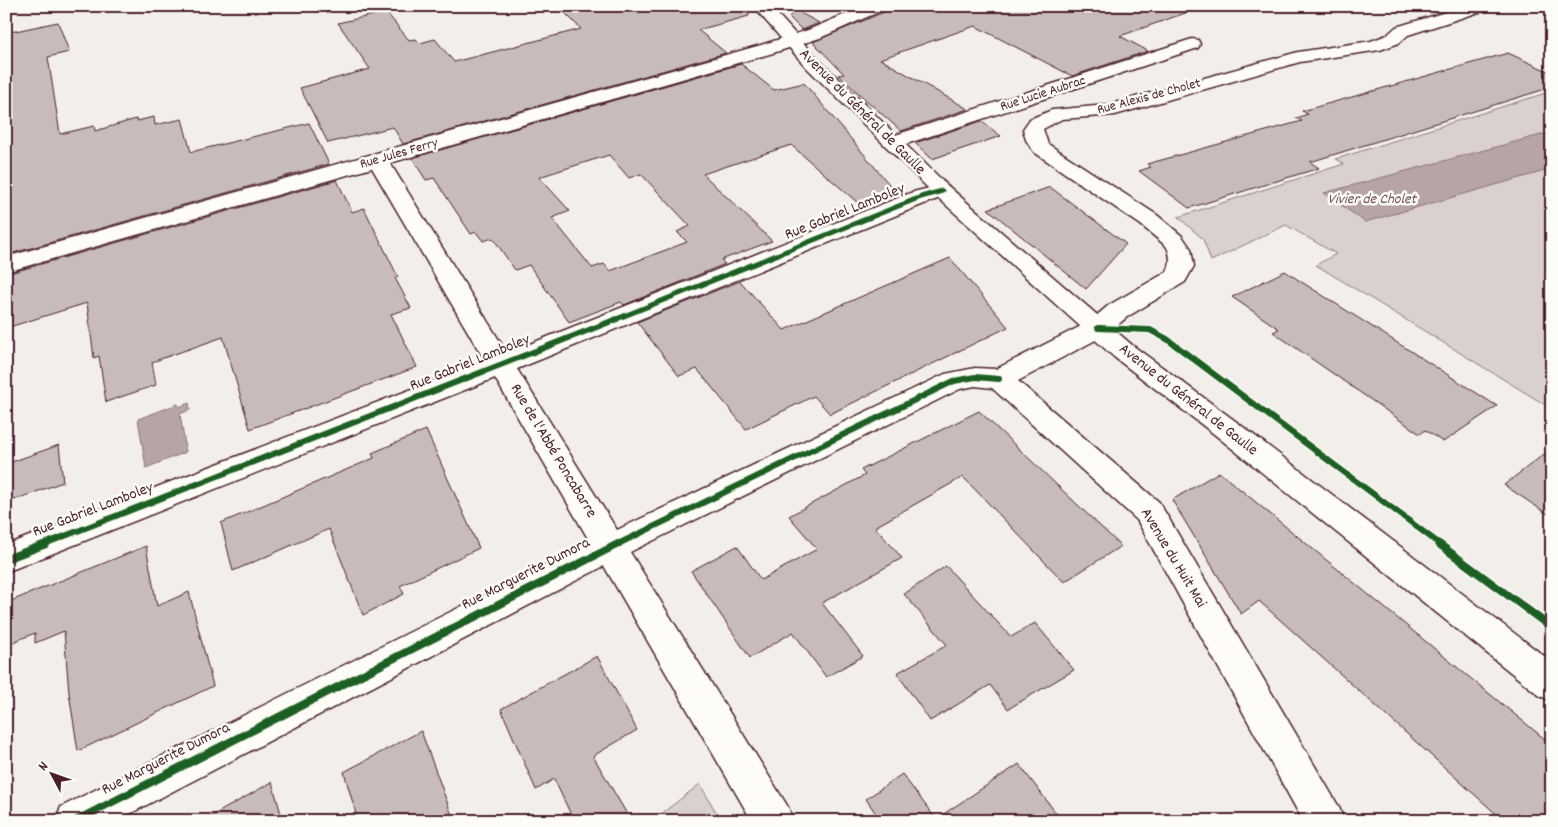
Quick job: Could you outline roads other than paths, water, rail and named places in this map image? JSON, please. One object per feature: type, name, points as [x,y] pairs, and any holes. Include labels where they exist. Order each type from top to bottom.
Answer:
[{"type":"street","name":"Avenue du Général de Gaulle","points":[[761,6],[792,41],[942,191],[1123,351],[1224,427],[1552,684]]},
{"type":"street","name":"Rue Jules Ferry","points":[[6,265],[792,41],[814,34],[879,6]]},
{"type":"street","name":"Rue Alexis de Cholet","points":[[1098,328],[1118,311],[1177,277],[1182,266],[1180,249],[1174,241],[1149,220],[1041,148],[1033,129],[1037,123],[1059,114],[1108,111],[1298,57],[1374,46],[1393,39],[1402,31],[1484,6]]},
{"type":"street","name":"Rue Lucie Aubrac","points":[[893,142],[1192,44]]},
{"type":"street","name":"Rue de l'Abbé Poncabarre","points":[[378,160],[774,821]]},
{"type":"street","name":"Rue Gabriel Lamboley","points":[[6,559],[502,365],[921,197],[942,191]]},
{"type":"street","points":[[999,379],[1098,328]]},
{"type":"street","name":"Rue Marguerite Dumora","points":[[75,821],[611,547],[954,381],[975,377],[999,379]]},
{"type":"street","name":"Avenue du Huit Mai","points":[[999,379],[1148,511],[1324,821]]},
{"type":"water","name":"Vivier de Cholet","points":[[1552,132],[1552,169],[1365,222],[1324,193]]},
{"type":"water","points":[[189,403],[190,410],[180,414],[186,452],[146,468],[138,419],[178,404],[179,407]]}]
